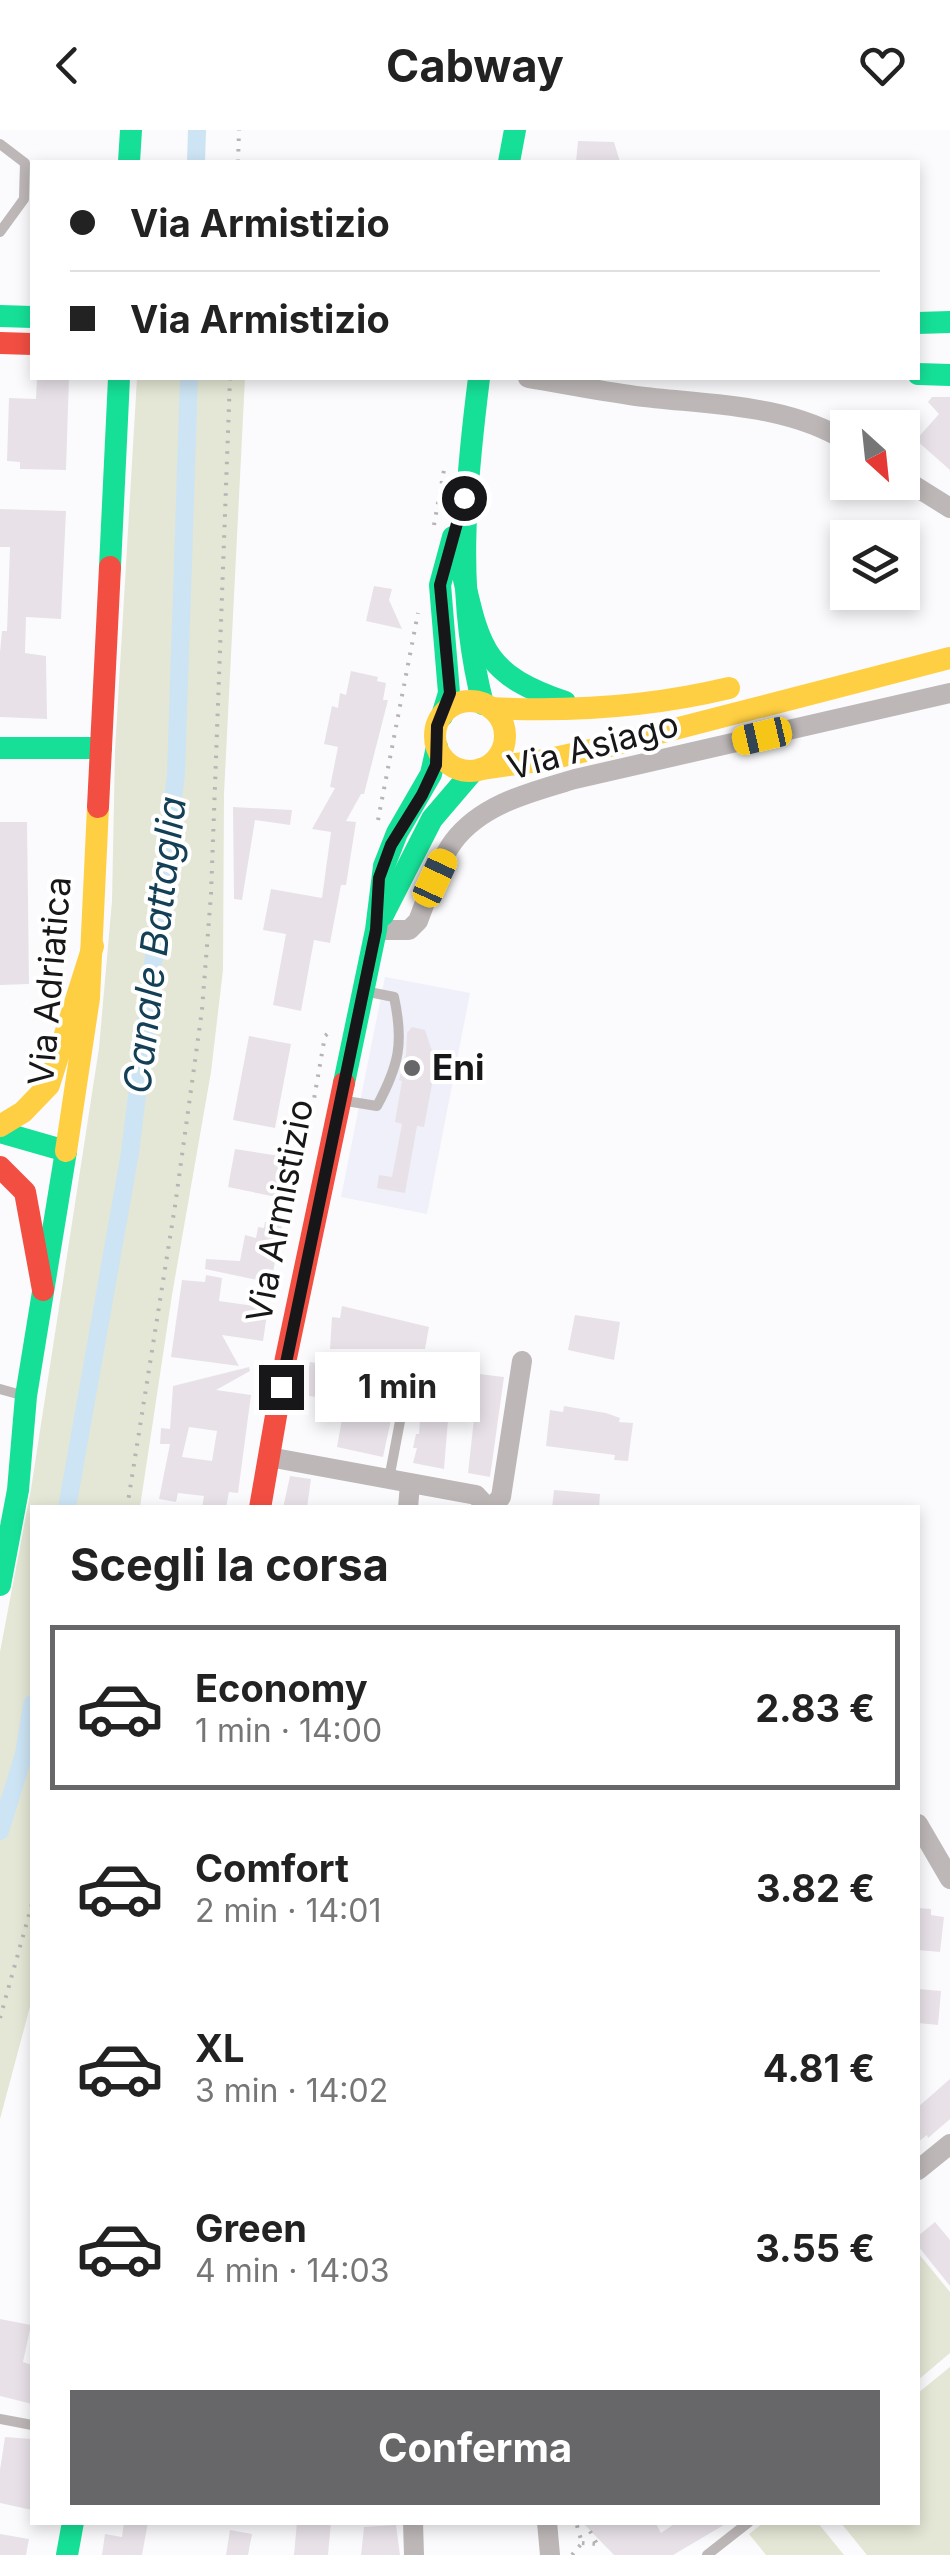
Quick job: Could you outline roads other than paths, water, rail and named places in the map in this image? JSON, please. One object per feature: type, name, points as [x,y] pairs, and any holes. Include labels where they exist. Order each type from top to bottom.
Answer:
[{"type":"main road","points":[[129,160],[131,130]]},
{"type":"main road","points":[[509,160],[515,130]]},
{"type":"main road","points":[[0,316],[30,317]]},
{"type":"main road","points":[[920,323],[950,322]]},
{"type":"main road","points":[[920,334],[950,334]]},
{"type":"main road","points":[[0,343],[30,344]]},
{"type":"main road","points":[[920,359],[950,358]]},
{"type":"main road","points":[[920,374],[950,375]]},
{"type":"main road","name":"Via Adriatica","points":[[0,1585],[18,1490],[26,1396],[89,998],[119,380]]},
{"type":"main road","name":"Via Armistizio","points":[[376,930],[418,840],[456,786],[497,759],[504,742],[502,723],[487,706],[468,646],[463,575],[464,498],[480,380]]},
{"type":"main road","name":"Via Armistizio","points":[[261,1505],[376,930],[379,878],[391,845],[436,765],[437,726],[450,693],[440,585],[464,498]]},
{"type":"main road","points":[[463,575],[474,626],[500,670],[527,690],[591,710]]},
{"type":"main road","points":[[437,747],[454,767],[477,770],[524,766],[810,690],[950,658]]},
{"type":"main road","points":[[442,716],[460,703],[561,713],[692,698],[747,684]]},
{"type":"main road","points":[[0,748],[101,748]]},
{"type":"main road","points":[[0,1129],[49,1086],[92,946]]},
{"type":"main road","points":[[0,1129],[66,1151]]},
{"type":"main road","points":[[0,1158],[40,1161],[66,1151]]},
{"type":"main road","points":[[0,1166],[25,1192],[44,1290]]},
{"type":"main road","points":[[66,2555],[72,2525]]},
{"type":"street","points":[[540,380],[634,396],[766,410],[830,431]]},
{"type":"street","points":[[920,489],[950,508]]},
{"type":"street","name":"Via Asiago","points":[[376,930],[408,930],[418,921],[450,845],[488,810],[515,798],[575,778],[950,693]]},
{"type":"street","points":[[493,1505],[501,1497],[522,1361]]},
{"type":"street","points":[[269,1457],[476,1495],[487,1505]]},
{"type":"street","points":[[408,1505],[410,1484]]},
{"type":"street","points":[[920,1827],[950,1879]]},
{"type":"street","points":[[920,2168],[950,2144]]},
{"type":"street","points":[[412,2525],[414,2555]]},
{"type":"street","points":[[547,2525],[550,2555]]},
{"type":"lane","points":[[0,144],[25,163],[28,199],[0,232]]},
{"type":"lane","points":[[339,1100],[377,1106],[393,1077],[402,1032],[394,997],[362,991]]},
{"type":"lane","points":[[0,1389],[26,1396]]},
{"type":"lane","points":[[388,1480],[400,1416]]},
{"type":"lane","points":[[0,2420],[30,2424]]},
{"type":"lane","points":[[707,2555],[746,2525]]},
{"type":"waterway","name":"Canale Battaglia","points":[[196,160],[197,130]]},
{"type":"waterway","name":"Canale Battaglia","points":[[68,1505],[130,1153],[176,774],[189,380]]},
{"type":"waterway","name":"Canale Battaglia","points":[[0,1831],[24,1754],[30,1716]]},
{"type":"place","name":"Eni","points":[[412,1068]]}]
